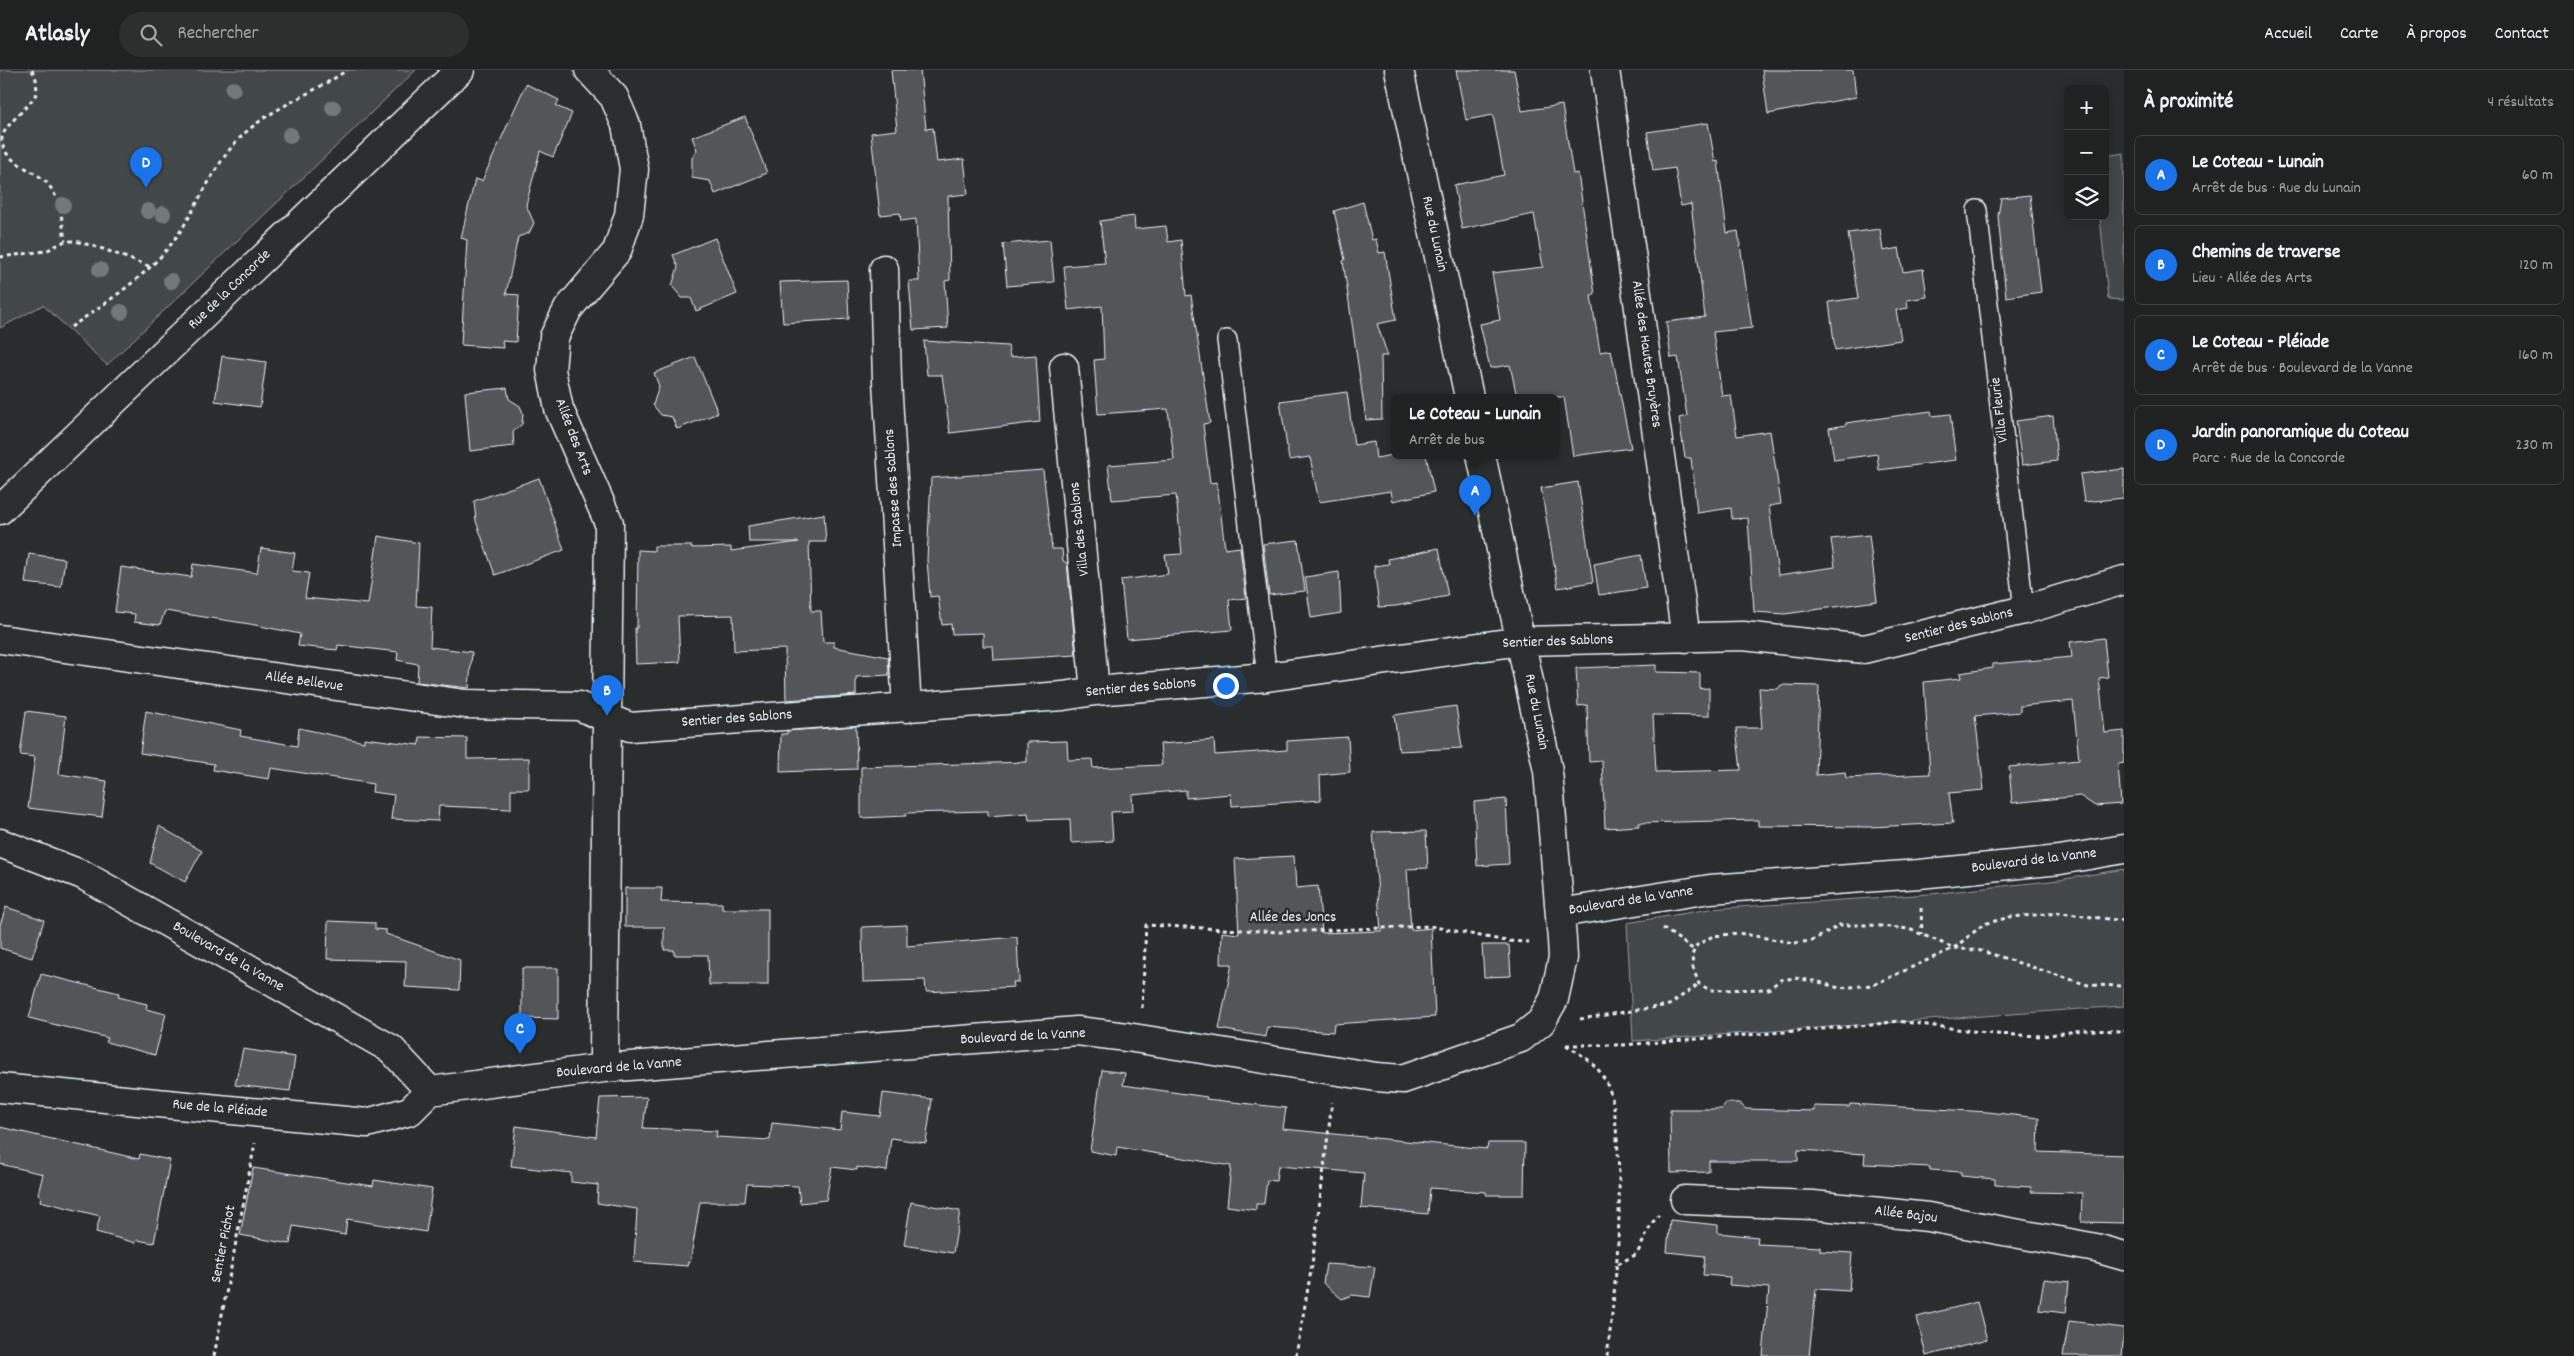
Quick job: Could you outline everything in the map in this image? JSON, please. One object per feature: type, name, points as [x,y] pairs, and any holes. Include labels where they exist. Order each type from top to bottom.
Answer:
[{"type":"street","name":"Rue de la Concorde","points":[[0,510],[460,70]]},
{"type":"street","name":"Allée des Arts","points":[[589,70],[614,97],[626,125],[634,168],[629,215],[617,252],[568,309],[554,337],[551,370],[559,409],[609,523],[608,718]]},
{"type":"street","name":"Rue du Lunain","points":[[1399,70],[1468,394]]},
{"type":"street","name":"Allée des Hautes Bruyères","points":[[1606,70],[1686,638]]},
{"type":"street","name":"Impasse des Sablons","points":[[884,268],[887,382],[907,708]]},
{"type":"street","name":"Villa des Sablons","points":[[1064,367],[1096,691]]},
{"type":"street","name":"Rue du Lunain","points":[[1482,459],[1548,771],[1560,913]]},
{"type":"street","name":"Sentier des Sablons","points":[[608,718],[630,727],[1063,696],[1096,691],[1267,677],[1521,641],[1743,636],[1864,649],[2024,610],[2124,580]]},
{"type":"street","name":"Allée Bellevue","points":[[0,639],[465,704],[579,706],[608,718]]},
{"type":"street","points":[[604,1057],[608,718]]},
{"type":"street","name":"Boulevard de la Vanne","points":[[0,843],[83,875],[391,1049],[430,1091],[604,1068],[1077,1031],[1128,1036],[1376,1078],[1402,1078],[1521,1038],[1541,1022],[1554,1000],[1563,958],[1560,913],[1710,889],[1938,872],[2060,860],[2124,849]]},
{"type":"street","name":"Rue de la Pléiade","points":[[0,1088],[367,1123],[410,1111],[430,1091]]},
{"type":"street","name":"Allée Bajou","points":[[1685,1200],[1812,1205],[1928,1217],[2096,1248],[2124,1256]]},
{"type":"lane","name":"Villa Fleurie","points":[[1977,210],[2024,610]]},
{"type":"lane","points":[[1227,340],[1267,677]]},
{"type":"path","points":[[32,70],[38,92],[2,136],[1,149],[11,161],[47,183],[59,207],[65,241]]},
{"type":"path","points":[[71,327],[133,283],[151,267],[188,222],[230,150],[252,127],[347,70]]},
{"type":"path","points":[[0,257],[46,251],[65,241],[76,241],[151,267]]},
{"type":"path","points":[[1921,908],[1922,934]]},
{"type":"path","points":[[2124,921],[2060,913],[2010,917],[1984,924],[1954,948],[1873,985],[1839,988],[1795,978],[1780,980],[1769,989],[1710,990],[1699,984],[1692,968],[1694,950],[1704,940],[1712,936],[1738,933],[1794,943],[1812,941],[1839,926],[1870,925],[1909,929],[1954,948],[1982,951],[2088,985],[2124,986]]},
{"type":"path","name":"Allée des Joncs","points":[[1142,1012],[1146,925],[1281,932],[1430,926],[1506,941],[1535,942]]},
{"type":"path","points":[[1661,926],[1694,950]]},
{"type":"path","points":[[1573,1024],[1577,1019],[1669,1005],[1699,984]]},
{"type":"path","points":[[1566,1045],[1623,1044],[1871,1025],[1898,1021],[1994,1034],[2043,1036],[2083,1030],[2124,1031]]},
{"type":"path","points":[[1560,1041],[1594,1064],[1604,1077],[1614,1101],[1619,1159],[1618,1264],[1607,1356]]},
{"type":"path","points":[[1296,1356],[1312,1265],[1336,1071]]},
{"type":"path","name":"Sentier Pichot","points":[[214,1356],[256,1137]]},
{"type":"path","points":[[1618,1264],[1637,1254],[1652,1223],[1660,1214],[1685,1200]]},
{"type":"shaded area","points":[[0,70],[416,70],[107,365],[43,305],[0,328]]},
{"type":"shaded area","points":[[2124,153],[2124,300],[2108,299],[2100,220],[2109,220],[2109,155]]},
{"type":"shaded area","points":[[2124,869],[2124,1006],[1633,1041],[1627,923],[1710,909],[1930,894],[2059,880]]},
{"type":"building","points":[[891,70],[920,70],[926,129],[933,128],[937,162],[964,159],[968,194],[948,196],[950,280],[945,281],[948,328],[913,330],[909,281],[919,281],[916,219],[901,221],[900,213],[880,215],[871,133],[897,130]]},
{"type":"building","points":[[1456,70],[1514,70],[1522,111],[1562,105],[1573,174],[1578,173],[1595,295],[1591,296],[1600,352],[1611,350],[1631,448],[1573,456],[1564,397],[1559,397],[1559,394],[1516,394],[1510,365],[1490,368],[1480,324],[1500,320],[1492,273],[1543,267],[1534,214],[1462,229],[1454,185],[1504,175],[1493,115],[1466,120]]},
{"type":"building","points":[[1762,70],[1853,70],[1856,97],[1768,114]]},
{"type":"building","points":[[526,84],[559,100],[556,106],[572,113],[553,157],[540,151],[526,205],[534,223],[529,233],[518,237],[506,294],[519,295],[516,342],[502,341],[503,348],[461,345],[467,240],[461,238],[475,179],[482,181]]},
{"type":"building","points":[[745,117],[767,173],[715,194],[710,181],[692,178],[692,158],[697,150],[692,137]]},
{"type":"building","points":[[1708,123],[1715,162],[1718,161],[1727,233],[1738,231],[1752,328],[1713,332],[1722,396],[1731,395],[1737,436],[1770,431],[1781,504],[1769,506],[1778,575],[1835,567],[1831,539],[1869,535],[1877,601],[1785,614],[1754,612],[1748,518],[1732,519],[1731,508],[1697,513],[1691,458],[1685,458],[1679,418],[1687,416],[1678,357],[1671,358],[1666,322],[1705,317],[1691,204],[1681,206],[1675,168],[1653,171],[1647,132]]},
{"type":"building","points":[[2030,195],[2041,292],[2006,297],[1998,216],[2001,198]]},
{"type":"building","points":[[1363,202],[1372,240],[1376,239],[1379,253],[1385,252],[1396,320],[1377,324],[1388,356],[1381,356],[1382,419],[1366,420],[1343,261],[1345,260],[1334,211]]},
{"type":"building","points":[[1134,216],[1135,229],[1166,226],[1168,242],[1181,240],[1186,296],[1191,295],[1210,423],[1203,424],[1210,483],[1217,482],[1225,549],[1240,547],[1246,598],[1229,600],[1232,630],[1127,639],[1121,580],[1168,574],[1165,555],[1182,554],[1176,495],[1112,500],[1108,465],[1174,460],[1168,409],[1098,414],[1094,360],[1104,359],[1102,306],[1068,310],[1064,266],[1105,263],[1100,221]]},
{"type":"building","points":[[1880,229],[1883,251],[1899,248],[1903,272],[1923,269],[1927,297],[1907,300],[1908,308],[1896,310],[1901,340],[1835,350],[1829,302],[1858,298],[1848,233]]},
{"type":"building","points":[[715,238],[737,294],[696,311],[691,298],[682,298],[672,286],[678,267],[673,255]]},
{"type":"building","points":[[1050,240],[1054,282],[1007,286],[1003,244]]},
{"type":"building","points":[[847,280],[849,319],[783,323],[780,282]]},
{"type":"building","points":[[924,341],[1008,346],[1010,357],[1036,355],[1040,422],[950,433],[942,375],[927,375]]},
{"type":"building","points":[[222,356],[266,362],[260,407],[215,401]]},
{"type":"building","points":[[695,357],[718,413],[677,429],[672,417],[661,415],[653,405],[659,386],[654,373]]},
{"type":"building","points":[[507,388],[509,399],[520,406],[523,413],[522,424],[513,432],[514,446],[470,451],[465,392]]},
{"type":"building","points":[[1347,392],[1354,445],[1374,442],[1376,458],[1391,455],[1391,459],[1427,459],[1434,492],[1393,501],[1391,491],[1319,502],[1310,457],[1289,460],[1280,401]]},
{"type":"building","points":[[1931,411],[1932,416],[1950,414],[1956,460],[1879,470],[1877,454],[1834,460],[1829,428],[1846,425],[1846,423]]},
{"type":"building","points":[[2053,416],[2057,461],[2022,465],[2016,421]]},
{"type":"building","points":[[2124,469],[2124,498],[2084,502],[2080,474]]},
{"type":"building","points":[[1043,470],[1052,549],[1062,549],[1063,561],[1067,563],[1076,655],[994,660],[993,646],[983,646],[983,633],[952,634],[951,624],[942,625],[938,596],[930,597],[927,560],[931,478]]},
{"type":"building","points":[[539,478],[564,550],[495,575],[476,521],[474,501]]},
{"type":"building","points":[[1578,482],[1593,582],[1558,588],[1541,488]]},
{"type":"building","points":[[824,514],[826,542],[809,542],[811,611],[821,611],[823,642],[834,642],[834,647],[888,657],[889,675],[856,677],[856,695],[786,700],[785,649],[734,651],[733,615],[678,616],[680,662],[636,664],[635,628],[637,628],[638,550],[654,551],[654,546],[692,546],[692,548],[731,547],[731,551],[799,542],[749,542],[748,526]]},
{"type":"building","points":[[378,536],[419,543],[416,606],[432,607],[430,647],[472,652],[469,688],[417,682],[418,664],[397,660],[398,652],[338,645],[337,650],[298,646],[300,634],[250,624],[165,611],[160,625],[134,622],[135,614],[115,612],[121,567],[191,577],[193,564],[257,573],[261,548],[295,553],[292,571],[309,573],[305,598],[368,604]]},
{"type":"building","points":[[1298,540],[1305,591],[1269,595],[1263,544]]},
{"type":"building","points":[[1439,548],[1448,596],[1396,606],[1379,607],[1374,566],[1389,564],[1388,559]]},
{"type":"building","points":[[29,554],[65,559],[61,587],[25,583]]},
{"type":"building","points":[[1641,555],[1646,588],[1599,595],[1594,564]]},
{"type":"building","points":[[1339,572],[1341,613],[1311,618],[1305,577]]},
{"type":"building","points":[[2104,638],[2108,677],[2099,678],[2105,733],[2124,731],[2124,763],[2118,764],[2121,804],[2095,806],[2080,796],[2012,803],[2009,767],[2079,760],[2073,701],[2020,706],[2020,712],[1975,716],[1984,790],[1949,793],[1953,823],[1870,827],[1758,826],[1758,820],[1639,823],[1639,826],[1605,828],[1602,761],[1589,762],[1587,705],[1578,706],[1576,668],[1656,665],[1656,672],[1700,673],[1700,689],[1709,688],[1709,716],[1653,715],[1656,772],[1741,770],[1736,728],[1762,728],[1759,688],[1778,689],[1781,685],[1819,686],[1816,775],[1845,772],[1846,778],[1930,774],[1924,682],[1961,678],[1960,673],[1993,668],[1993,664],[2072,657],[2070,642]]},
{"type":"building","points":[[1456,706],[1462,748],[1399,751],[1394,715]]},
{"type":"building","points":[[26,711],[66,716],[59,774],[107,781],[102,817],[28,808],[35,757],[20,755]]},
{"type":"building","points":[[146,711],[241,730],[240,736],[297,746],[299,728],[364,742],[364,738],[419,745],[420,737],[467,738],[467,759],[529,758],[529,789],[511,789],[511,809],[439,806],[438,821],[391,819],[394,795],[372,792],[373,784],[271,768],[269,779],[213,770],[214,764],[140,753]]},
{"type":"building","points":[[856,726],[857,769],[780,772],[781,734],[787,734],[787,731]]},
{"type":"building","points":[[1348,737],[1350,772],[1320,775],[1321,800],[1232,806],[1231,794],[1186,798],[1186,790],[1132,795],[1133,811],[1111,812],[1113,841],[1071,843],[1070,819],[1029,820],[1028,813],[988,816],[988,811],[906,813],[906,816],[861,818],[861,767],[1027,762],[1027,742],[1067,741],[1068,760],[1092,759],[1093,768],[1162,765],[1160,744],[1214,740],[1215,755],[1287,750],[1287,741]]},
{"type":"building","points":[[1506,799],[1509,864],[1477,866],[1474,802]]},
{"type":"building","points":[[159,826],[202,851],[185,882],[150,863]]},
{"type":"building","points":[[1426,831],[1428,868],[1407,869],[1411,930],[1431,928],[1435,1017],[1334,1024],[1333,1032],[1267,1027],[1266,1037],[1219,1029],[1232,964],[1221,964],[1222,932],[1239,934],[1235,859],[1294,856],[1296,888],[1318,886],[1322,933],[1381,931],[1373,832]]},
{"type":"building","points":[[625,888],[662,888],[661,902],[722,903],[722,909],[768,909],[768,985],[709,985],[708,955],[674,955],[674,950],[664,950],[664,927],[625,927]]},
{"type":"building","points":[[6,907],[44,920],[32,958],[0,948],[0,925]]},
{"type":"building","points":[[328,921],[375,923],[375,929],[386,930],[386,934],[460,960],[459,990],[405,987],[406,961],[327,959]]},
{"type":"building","points":[[907,925],[907,946],[1017,937],[1019,982],[1013,982],[1014,987],[926,992],[925,980],[863,982],[862,927]]},
{"type":"building","points":[[1482,945],[1509,945],[1511,976],[1484,977]]},
{"type":"building","points":[[522,968],[558,968],[558,1019],[522,1018]]},
{"type":"building","points":[[41,974],[119,993],[118,997],[147,1004],[146,1009],[166,1014],[155,1055],[106,1042],[108,1038],[29,1018]]},
{"type":"building","points":[[243,1049],[295,1057],[290,1091],[235,1085]]},
{"type":"building","points":[[1102,1070],[1125,1073],[1123,1085],[1207,1097],[1206,1099],[1286,1108],[1283,1129],[1487,1149],[1488,1143],[1525,1143],[1524,1195],[1486,1195],[1486,1192],[1430,1188],[1428,1214],[1361,1208],[1364,1173],[1278,1166],[1276,1181],[1267,1180],[1264,1204],[1256,1204],[1256,1210],[1227,1206],[1231,1166],[1117,1147],[1116,1156],[1090,1151]]},
{"type":"building","points":[[883,1093],[932,1099],[926,1143],[891,1138],[887,1171],[857,1167],[857,1170],[832,1167],[826,1200],[800,1203],[798,1186],[747,1184],[745,1202],[700,1202],[690,1263],[688,1262],[687,1266],[634,1262],[637,1209],[597,1203],[598,1185],[571,1182],[571,1173],[511,1166],[516,1126],[596,1137],[600,1098],[647,1097],[643,1128],[717,1131],[716,1137],[770,1140],[772,1123],[840,1130],[842,1112],[880,1116]]},
{"type":"building","points":[[1726,1103],[1739,1103],[1746,1109],[1814,1111],[1814,1106],[1849,1107],[1850,1104],[1988,1112],[2039,1118],[2038,1152],[2124,1155],[2124,1223],[2081,1222],[2082,1193],[2031,1192],[2031,1187],[1995,1185],[1995,1179],[1961,1176],[1961,1172],[1930,1170],[1930,1167],[1864,1164],[1865,1154],[1798,1150],[1798,1161],[1709,1161],[1709,1172],[1671,1173],[1670,1109],[1722,1109]]},
{"type":"building","points":[[0,1127],[139,1159],[140,1154],[170,1160],[154,1243],[137,1240],[136,1243],[96,1232],[100,1216],[40,1201],[41,1196],[38,1194],[43,1174],[0,1164]]},
{"type":"building","points":[[253,1168],[373,1186],[374,1180],[432,1189],[426,1232],[347,1219],[345,1235],[293,1226],[290,1244],[240,1235]]},
{"type":"building","points":[[911,1202],[960,1211],[953,1253],[904,1245]]},
{"type":"building","points":[[1670,1220],[1718,1225],[1718,1233],[1758,1237],[1757,1244],[1820,1247],[1820,1251],[1852,1253],[1849,1291],[1816,1289],[1809,1356],[1763,1356],[1769,1288],[1729,1285],[1730,1277],[1703,1275],[1705,1256],[1667,1252]]},
{"type":"building","points":[[1326,1264],[1375,1267],[1370,1297],[1352,1295],[1342,1299],[1323,1283]]},
{"type":"building","points":[[2044,1279],[2069,1282],[2066,1313],[2039,1310]]},
{"type":"building","points":[[1977,1302],[1987,1340],[1926,1356],[1917,1317]]},
{"type":"building","points":[[2069,1321],[2124,1328],[2122,1356],[2063,1356]]},
{"type":"place","name":"Jardin panoramique du Coteau","points":[[146,188]]},
{"type":"place","name":"Le Coteau - Lunain","points":[[1475,516]]},
{"type":"place","name":"Chemins de traverse","points":[[607,716]]},
{"type":"place","name":"Le Coteau - Pléiade","points":[[520,1054]]}]
